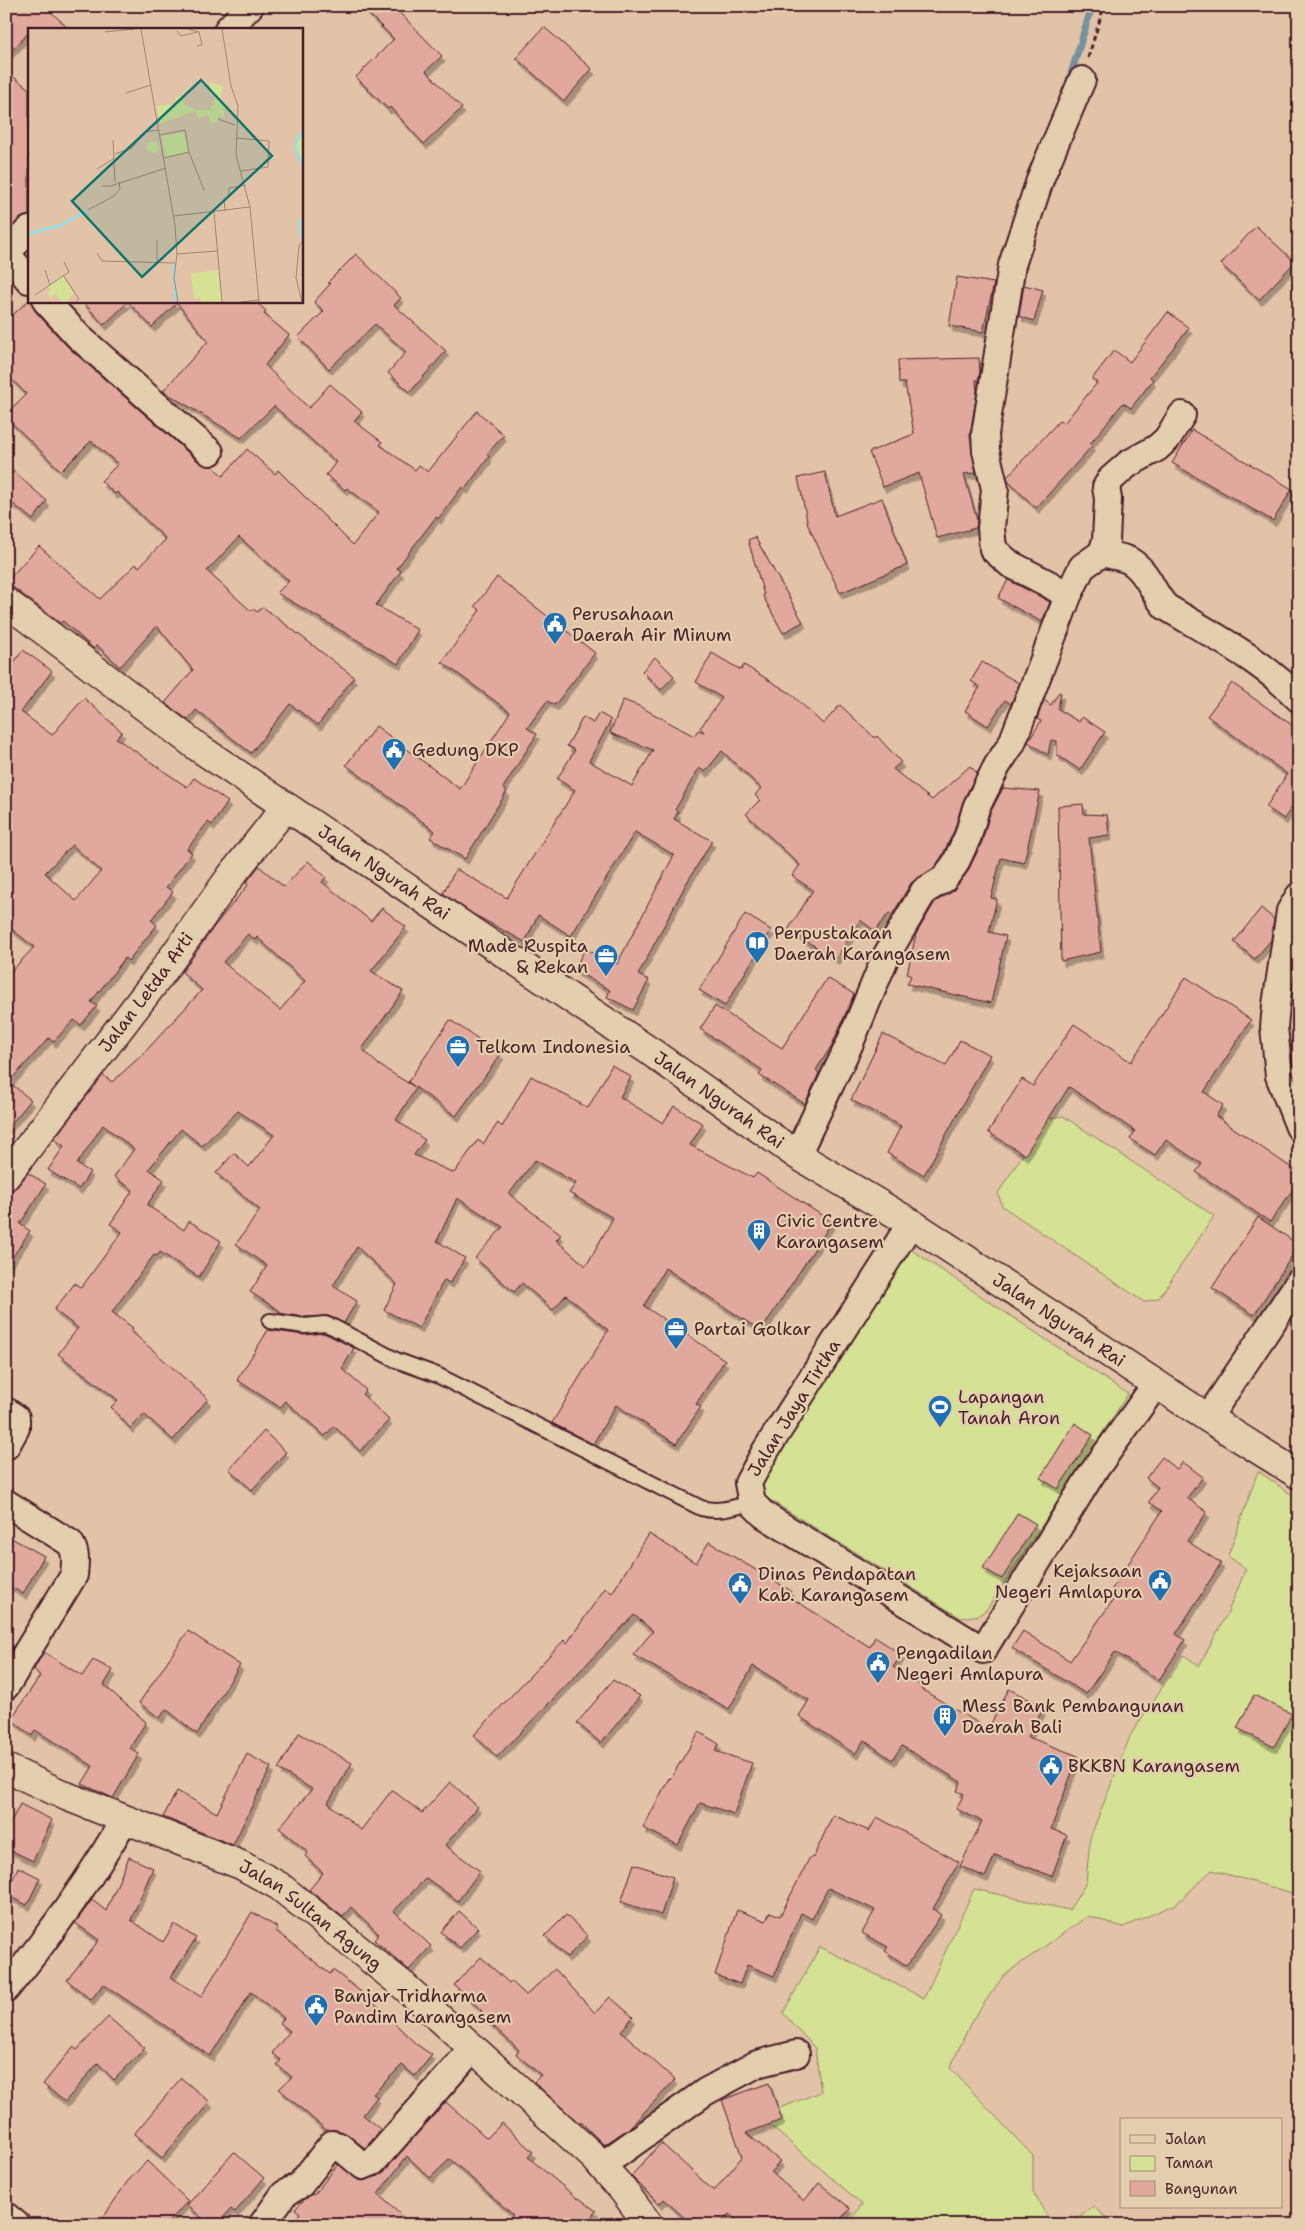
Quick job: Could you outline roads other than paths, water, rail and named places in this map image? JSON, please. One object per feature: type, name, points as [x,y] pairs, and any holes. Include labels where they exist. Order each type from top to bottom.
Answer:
[{"type":"street","points":[[229,28],[250,6]]},
{"type":"street","points":[[1068,596],[1010,564],[993,549],[992,528],[995,489],[986,451],[985,434],[1012,265],[1041,177],[1082,80]]},
{"type":"street","points":[[28,231],[6,253],[28,279]]},
{"type":"street","points":[[47,302],[79,337],[210,452]]},
{"type":"street","points":[[797,1155],[850,1044],[886,956],[924,891],[944,879],[955,864],[968,836],[976,808],[997,766],[1012,743],[1068,596],[1082,567],[1102,553],[1106,540],[1108,499],[1106,487],[1128,464],[1158,448],[1167,439],[1182,415]]},
{"type":"street","points":[[1102,553],[1132,562],[1148,579],[1157,598],[1166,607],[1252,659],[1287,686],[1299,699]]},
{"type":"street","name":"Jalan Ngurah Rai","points":[[6,602],[198,748],[650,1052],[797,1155],[911,1223],[1208,1418],[1299,1475]]},
{"type":"street","name":"Jalan Letda Arti","points":[[6,1176],[158,978],[231,876],[285,808]]},
{"type":"street","points":[[1299,896],[1290,911],[1274,1027],[1279,1076],[1299,1127]]},
{"type":"street","name":"Jalan Jaya Tirtha","points":[[911,1223],[766,1450],[748,1483],[752,1502],[764,1515],[983,1650],[1091,1475],[1156,1384]]},
{"type":"street","points":[[1208,1418],[1299,1282]]},
{"type":"street","points":[[6,1411],[16,1418],[16,1428],[6,1446]]},
{"type":"street","points":[[6,1503],[70,1543],[74,1549],[76,1559],[74,1575],[6,1686]]},
{"type":"street","name":"Jalan Sultan Agung","points":[[6,1768],[124,1820],[240,1865],[280,1886],[404,1986],[602,2166],[649,2225]]},
{"type":"street","points":[[6,1990],[70,1908],[100,1863],[124,1820]]},
{"type":"street","points":[[262,2225],[284,2194],[300,2185],[332,2144],[339,2146],[363,2166],[373,2162],[473,2048]]},
{"type":"street","points":[[602,2166],[704,2092],[757,2064],[796,2054]]},
{"type":"street","points":[[6,2216],[17,2225]]},
{"type":"lane","points":[[270,1321],[305,1326],[325,1324],[333,1327],[396,1360],[437,1374],[701,1508],[711,1511],[723,1510],[752,1502]]},
{"type":"waterway","points":[[1069,80],[1092,6]]},
{"type":"place","name":"Perusahaan Daerah Air Minum","points":[[555,645]]},
{"type":"place","name":"Gedung DKP","points":[[394,771]]},
{"type":"place","name":"Perpustakaan Daerah Karangasem","points":[[757,964]]},
{"type":"place","name":"Made Ruspita & Rekan","points":[[606,977]]},
{"type":"place","name":"Telkom Indonesia","points":[[458,1068]]},
{"type":"place","name":"Civic Centre Karangasem","points":[[759,1252]]},
{"type":"place","name":"Partai Golkar","points":[[676,1350]]},
{"type":"place","name":"Lapangan Tanah Aron","points":[[940,1428]]},
{"type":"place","name":"Kejaksaan Negeri Amlapura","points":[[1160,1602]]},
{"type":"place","name":"Dinas Pendapatan Kab. Karangasem","points":[[740,1605]]},
{"type":"place","name":"Pengadilan Negeri Amlapura","points":[[878,1684]]},
{"type":"place","name":"Mess Bank Pembangunan Daerah Bali","points":[[945,1737]]},
{"type":"place","name":"BKKBN Karangasem","points":[[1051,1787]]},
{"type":"place","name":"Banjar Tridharma Pandim Karangasem","points":[[316,2027]]}]
